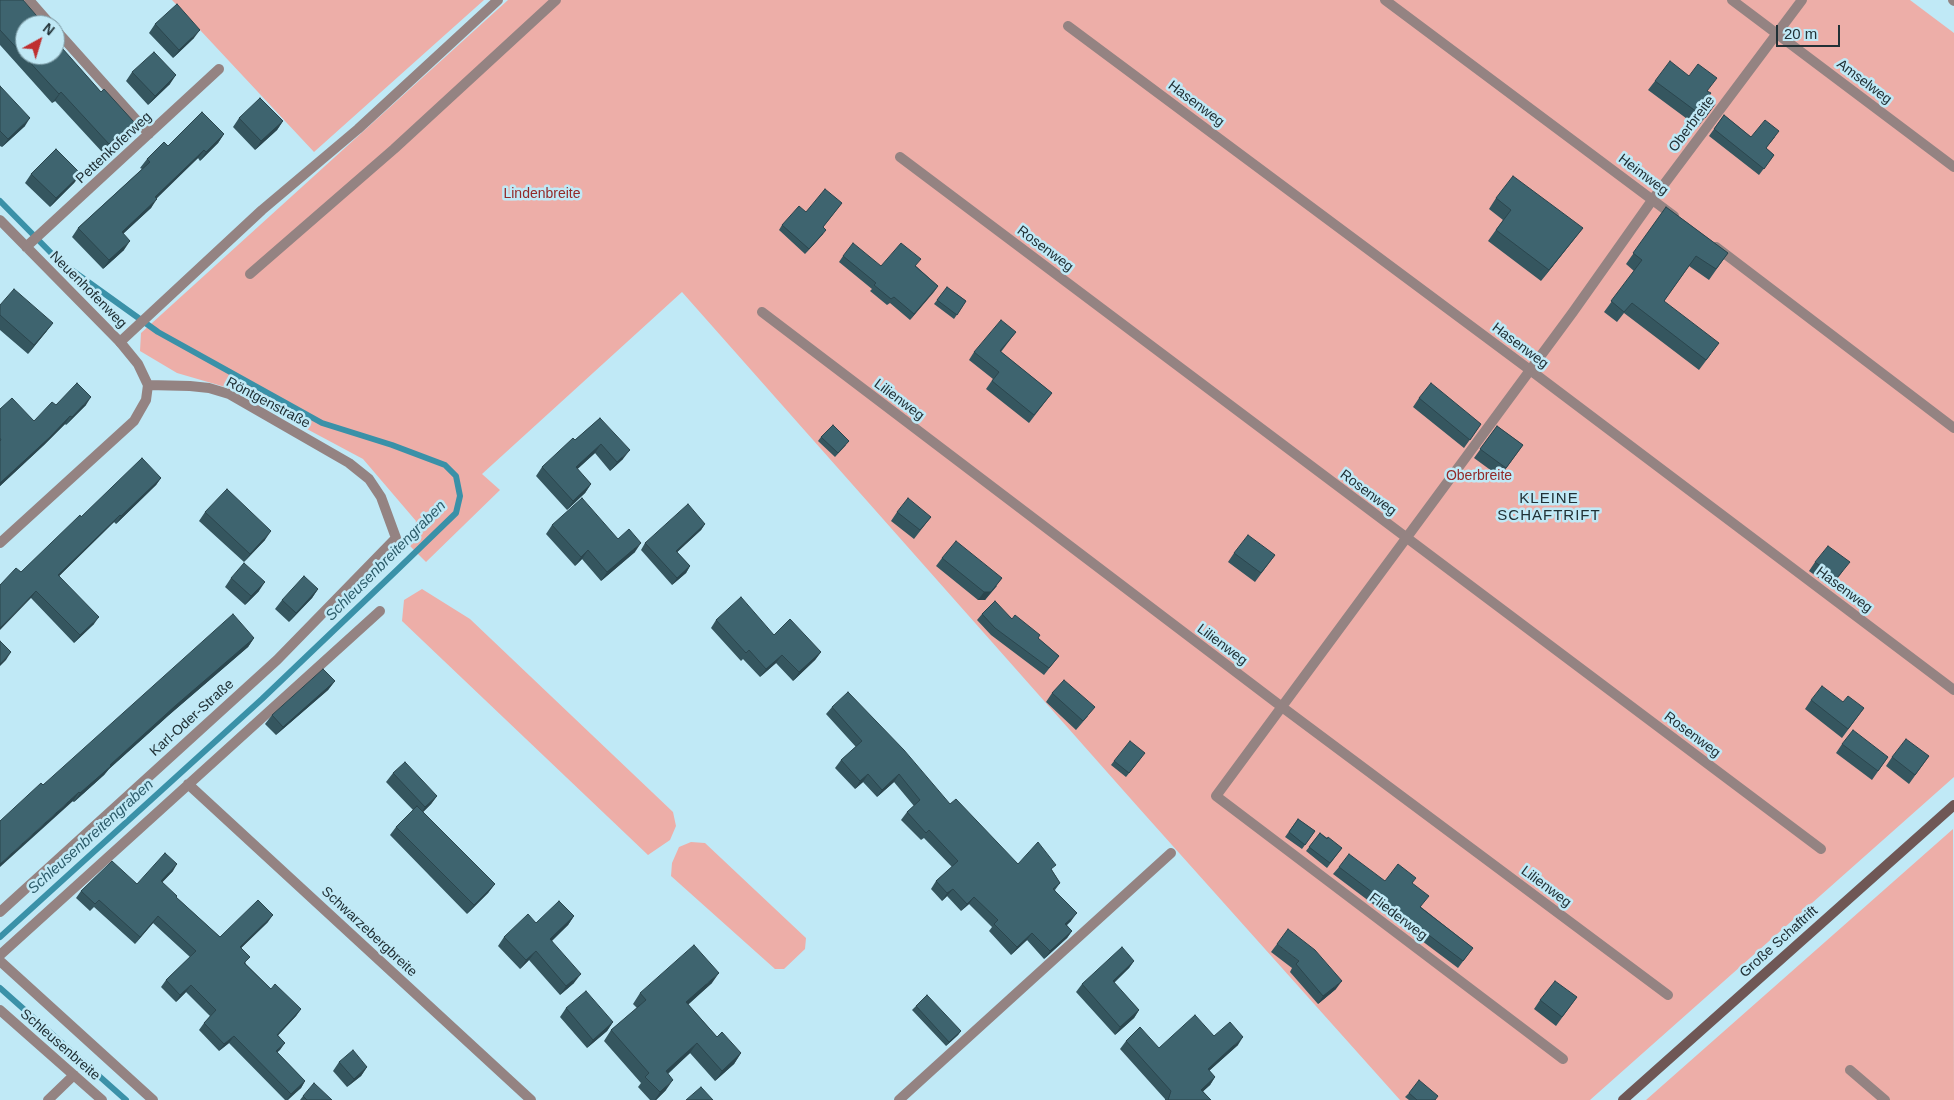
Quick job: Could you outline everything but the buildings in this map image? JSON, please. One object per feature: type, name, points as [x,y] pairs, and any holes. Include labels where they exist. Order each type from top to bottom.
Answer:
[{"type":"street","points":[[29,0],[42,15]]},
{"type":"street","points":[[120,342],[262,210],[358,129],[498,0]]},
{"type":"street","points":[[250,274],[394,149],[556,0]]},
{"type":"street","name":"Heimweg","points":[[1385,0],[1684,223]]},
{"type":"street","name":"Amselweg","points":[[1732,0],[1954,167]]},
{"type":"street","name":"Oberbreite","points":[[1216,796],[1407,539],[1652,199],[1802,0]]},
{"type":"street","name":"Hasenweg","points":[[1068,26],[1530,370],[1954,690]]},
{"type":"street","points":[[65,40],[149,134]]},
{"type":"street","name":"Pettenkoferweg","points":[[32,242],[219,69]]},
{"type":"street","name":"Rosenweg","points":[[900,157],[1821,849]]},
{"type":"street","name":"Neuenhofenweg","points":[[0,220],[32,242],[138,364],[148,386]]},
{"type":"street","points":[[1708,242],[1954,428]]},
{"type":"street","name":"Lilienweg","points":[[762,312],[1282,707],[1668,995]]},
{"type":"street","points":[[0,543],[134,422],[146,400],[148,386]]},
{"type":"street","name":"Röntgenstraße","points":[[148,386],[190,386],[209,388],[229,394],[349,463],[369,478],[382,497],[396,538]]},
{"type":"street","name":"Karl-Oder-Straße","points":[[0,912],[277,660],[396,538]]},
{"type":"street","points":[[0,955],[380,611]]},
{"type":"street","name":"Schwarzebergbreite","points":[[188,784],[531,1100]]},
{"type":"street","name":"Fliederweg","points":[[1216,796],[1563,1059]]},
{"type":"street","name":"Große Schaftrift","points":[[1623,1100],[1953,809]]},
{"type":"street","points":[[899,1100],[1171,853]]},
{"type":"street","points":[[0,962],[153,1100]]},
{"type":"street","name":"Schleusenbreite","points":[[0,1010],[102,1100]]},
{"type":"street","points":[[1850,1070],[1885,1100]]},
{"type":"street","points":[[48,1100],[74,1075]]},
{"type":"green space","points":[[172,0],[484,0],[314,152]]},
{"type":"green space","name":"Oberbreite","points":[[508,0],[1910,0],[1954,33],[1954,777],[1590,1100],[1400,1100],[682,292],[482,474],[500,490],[426,562],[408,544],[416,521],[363,459],[232,389],[177,373],[140,351],[141,333]]},
{"type":"green space","points":[[422,589],[470,619],[673,812],[676,826],[670,840],[648,855],[402,621],[404,600]]},
{"type":"green space","points":[[1953,829],[1954,1100],[1646,1100]]},
{"type":"green space","points":[[691,842],[705,843],[806,938],[805,949],[784,969],[775,969],[671,876],[672,863],[679,847]]},
{"type":"waterway","name":"Schleusenbreitengraben","points":[[0,201],[59,261],[158,332],[322,423],[392,445],[445,465],[456,476],[460,496],[456,513],[397,570],[262,699],[0,937]]},
{"type":"waterway","name":"Schleusenbreitengraben","points":[[0,988],[126,1100]]},
{"type":"district","name":"KLEINE SCHAFTRIFT","points":[[1549,508]]},
{"type":"park label","name":"Lindenbreite","points":[[542,194]]}]
